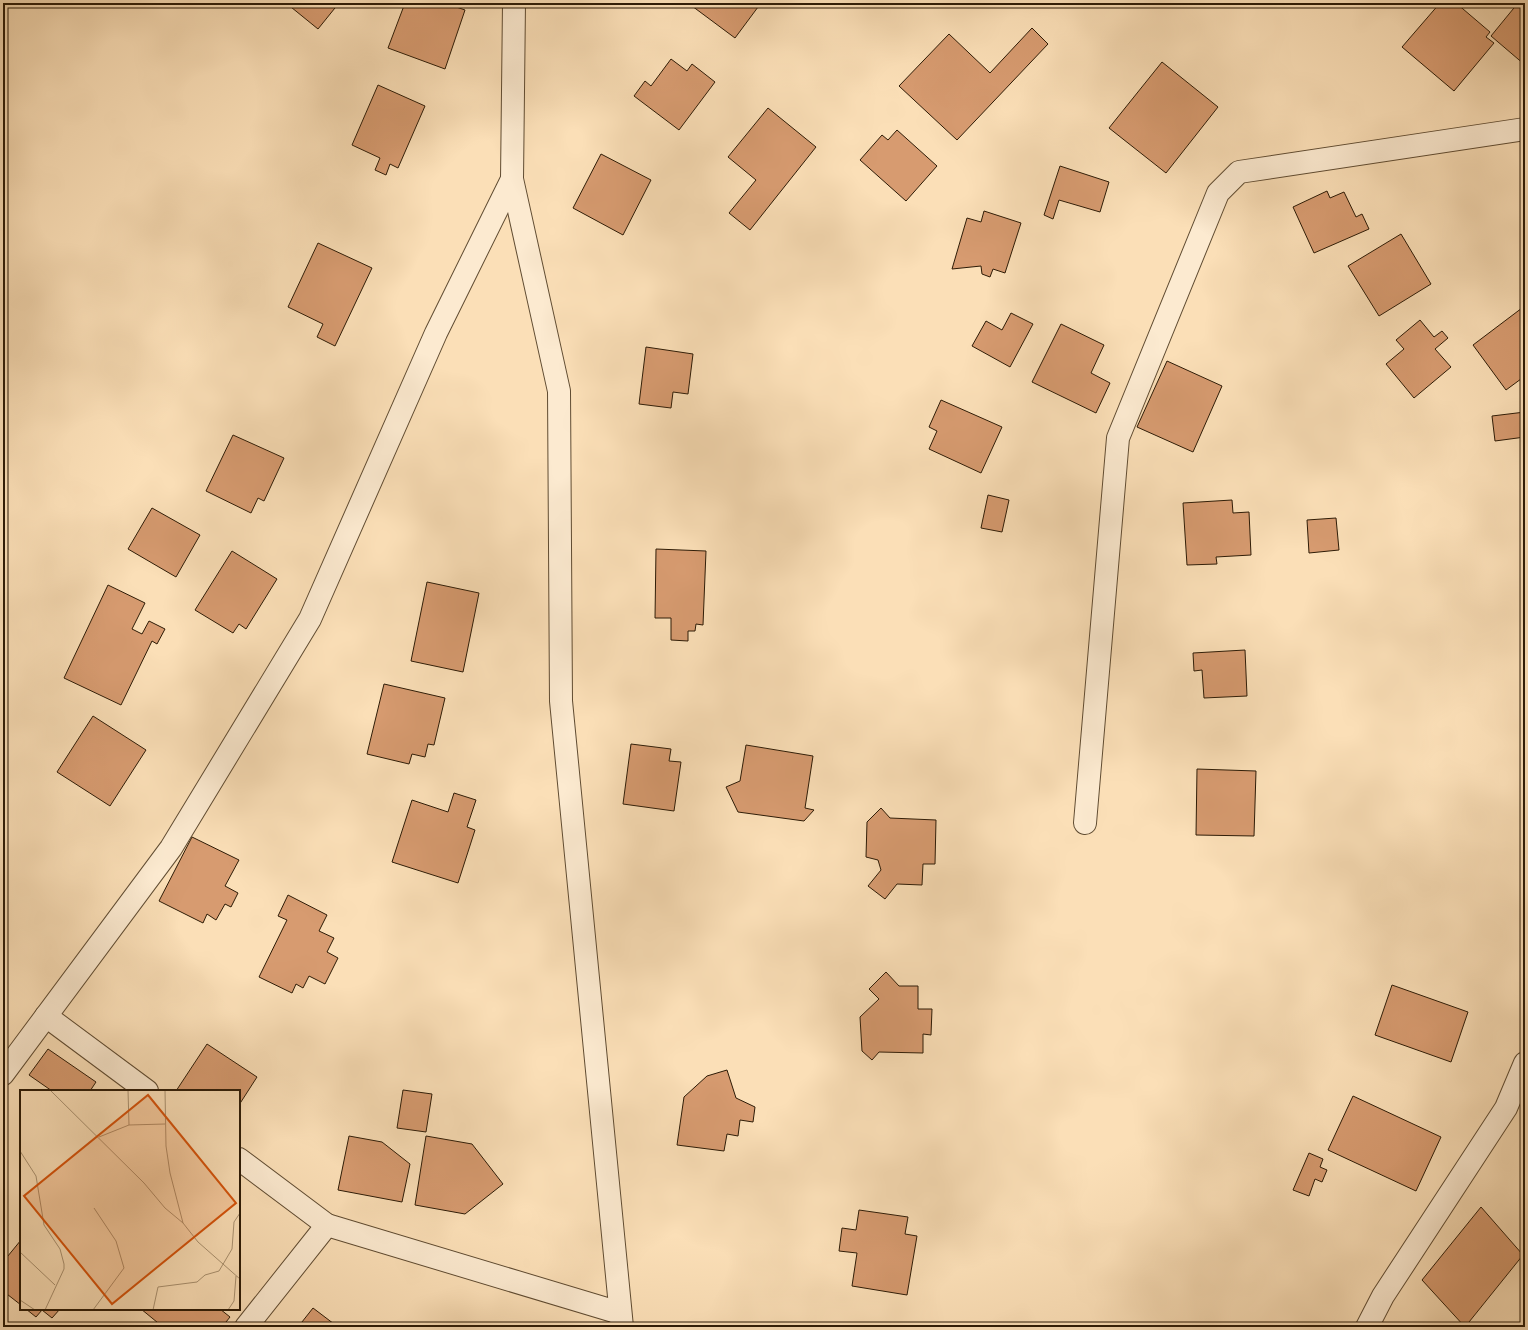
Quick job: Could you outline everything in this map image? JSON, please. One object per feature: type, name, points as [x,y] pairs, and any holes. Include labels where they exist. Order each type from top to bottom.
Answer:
[{"type":"street","points":[[240,1161],[327,1225],[621,1320],[561,701],[559,391],[512,178],[514,3]]},
{"type":"street","points":[[1085,822],[1118,438],[1218,193],[1239,172],[1525,129]]},
{"type":"street","points":[[3,1074],[171,848],[310,619],[436,332],[512,178]]},
{"type":"street","points":[[46,1016],[146,1090]]},
{"type":"street","points":[[1367,1327],[1383,1296],[1506,1108],[1525,1062]]},
{"type":"street","points":[[246,1327],[327,1225]]},
{"type":"building","points":[[286,3],[339,3],[318,29]]},
{"type":"building","points":[[405,3],[445,3],[465,10],[445,69],[388,48]]},
{"type":"building","points":[[694,3],[761,3],[735,38],[692,6]]},
{"type":"building","points":[[1440,3],[1456,3],[1490,32],[1486,37],[1494,43],[1454,91],[1402,47]]},
{"type":"building","points":[[1518,3],[1525,3],[1525,65],[1491,36]]},
{"type":"building","points":[[1032,28],[1048,44],[957,140],[899,86],[949,34],[990,73]]},
{"type":"building","points":[[671,59],[687,71],[692,64],[715,82],[679,130],[634,96],[645,81],[651,86]]},
{"type":"building","points":[[1162,62],[1218,107],[1166,173],[1109,128]]},
{"type":"building","points":[[378,85],[425,106],[398,168],[390,164],[386,175],[375,170],[380,158],[352,145]]},
{"type":"building","points":[[768,108],[816,147],[750,230],[729,213],[756,180],[728,157]]},
{"type":"building","points":[[897,130],[937,166],[906,201],[860,160],[882,135],[888,140]]},
{"type":"building","points":[[601,154],[651,180],[623,235],[573,208]]},
{"type":"building","points":[[1060,166],[1109,182],[1100,212],[1059,200],[1053,219],[1044,215]]},
{"type":"building","points":[[1327,191],[1330,198],[1344,192],[1356,217],[1362,214],[1369,229],[1314,253],[1293,207]]},
{"type":"building","points":[[984,211],[1021,223],[1005,273],[993,269],[990,277],[982,274],[981,266],[952,269],[967,218],[981,222]]},
{"type":"building","points":[[1401,234],[1431,284],[1379,316],[1348,266]]},
{"type":"building","points":[[318,243],[372,268],[335,346],[317,337],[323,324],[288,307]]},
{"type":"building","points":[[1522,308],[1525,312],[1525,376],[1506,390],[1473,345]]},
{"type":"building","points":[[1011,313],[1033,324],[1010,367],[972,346],[986,321],[1002,330]]},
{"type":"building","points":[[1420,320],[1434,337],[1442,331],[1448,338],[1435,349],[1451,367],[1414,398],[1386,364],[1404,349],[1396,340]]},
{"type":"building","points":[[1061,324],[1104,345],[1091,373],[1110,383],[1096,413],[1032,382]]},
{"type":"building","points":[[646,347],[693,354],[688,394],[673,392],[671,408],[639,404]]},
{"type":"building","points":[[1167,361],[1222,386],[1193,452],[1137,427]]},
{"type":"building","points":[[941,400],[1002,427],[981,473],[929,449],[937,431],[929,427]]},
{"type":"building","points":[[1525,412],[1525,437],[1495,441],[1492,416]]},
{"type":"building","points":[[233,435],[284,458],[264,501],[258,498],[251,513],[206,491]]},
{"type":"building","points":[[988,495],[1009,500],[1002,532],[981,528]]},
{"type":"building","points":[[1232,500],[1233,513],[1249,512],[1251,555],[1216,557],[1217,564],[1187,565],[1183,503]]},
{"type":"building","points":[[152,508],[200,535],[176,577],[128,549]]},
{"type":"building","points":[[1336,518],[1339,550],[1309,553],[1307,520]]},
{"type":"building","points":[[656,549],[706,551],[703,625],[696,624],[695,631],[688,631],[688,641],[671,640],[671,618],[655,618]]},
{"type":"building","points":[[232,551],[277,579],[246,629],[239,624],[233,633],[195,610]]},
{"type":"building","points":[[427,582],[479,593],[463,672],[411,661]]},
{"type":"building","points":[[108,585],[145,603],[132,629],[142,634],[149,621],[165,629],[157,644],[152,641],[121,705],[64,678]]},
{"type":"building","points":[[1245,650],[1247,696],[1204,698],[1202,670],[1194,671],[1193,653]]},
{"type":"building","points":[[384,684],[445,698],[434,745],[428,744],[425,757],[412,754],[409,764],[367,754]]},
{"type":"building","points":[[93,716],[146,750],[110,806],[57,772]]},
{"type":"building","points":[[631,744],[671,749],[669,761],[681,762],[674,811],[623,804]]},
{"type":"building","points":[[746,745],[813,756],[805,808],[814,810],[804,821],[738,812],[726,787],[740,781]]},
{"type":"building","points":[[1197,769],[1256,771],[1254,836],[1196,835]]},
{"type":"building","points":[[454,793],[476,800],[467,827],[475,830],[458,883],[392,862],[412,800],[448,812]]},
{"type":"building","points":[[881,808],[890,818],[936,820],[935,864],[923,864],[922,885],[897,884],[885,899],[868,886],[881,870],[878,860],[866,857],[867,822]]},
{"type":"building","points":[[192,837],[239,860],[225,886],[238,893],[231,907],[225,904],[216,920],[207,914],[203,923],[159,901]]},
{"type":"building","points":[[288,895],[327,915],[319,931],[334,938],[327,952],[338,958],[325,984],[309,976],[303,988],[296,984],[292,993],[259,977],[287,920],[278,916]]},
{"type":"building","points":[[886,972],[899,986],[918,986],[918,1009],[932,1009],[931,1035],[923,1034],[923,1053],[879,1052],[872,1060],[862,1051],[860,1017],[879,999],[869,989]]},
{"type":"building","points":[[1392,985],[1468,1012],[1451,1062],[1375,1035]]},
{"type":"building","points":[[207,1044],[257,1077],[240,1103],[240,1090],[177,1090]]},
{"type":"building","points":[[48,1049],[96,1082],[91,1090],[51,1090],[29,1075]]},
{"type":"building","points":[[727,1070],[736,1098],[755,1107],[753,1122],[740,1120],[738,1136],[727,1134],[724,1151],[677,1145],[684,1097],[707,1076]]},
{"type":"building","points":[[403,1090],[432,1094],[426,1132],[397,1128]]},
{"type":"building","points":[[1353,1096],[1441,1137],[1416,1191],[1328,1150]]},
{"type":"building","points":[[349,1136],[382,1142],[410,1164],[402,1202],[338,1190]]},
{"type":"building","points":[[426,1136],[472,1144],[503,1184],[465,1214],[415,1205]]},
{"type":"building","points":[[1309,1153],[1323,1159],[1320,1167],[1327,1170],[1322,1182],[1315,1179],[1309,1196],[1293,1190]]},
{"type":"building","points":[[1481,1207],[1523,1255],[1465,1327],[1422,1280]]},
{"type":"building","points":[[859,1210],[908,1217],[905,1234],[917,1236],[907,1295],[852,1286],[857,1253],[839,1251],[842,1228],[856,1230]]},
{"type":"building","points":[[20,1241],[20,1304],[3,1291],[3,1262]]},
{"type":"building","points":[[313,1308],[338,1327],[298,1327]]},
{"type":"building","points":[[27,1310],[42,1310],[36,1317]]},
{"type":"building","points":[[42,1310],[59,1310],[52,1318]]},
{"type":"building","points":[[142,1310],[221,1310],[230,1317],[222,1327],[163,1327]]}]
